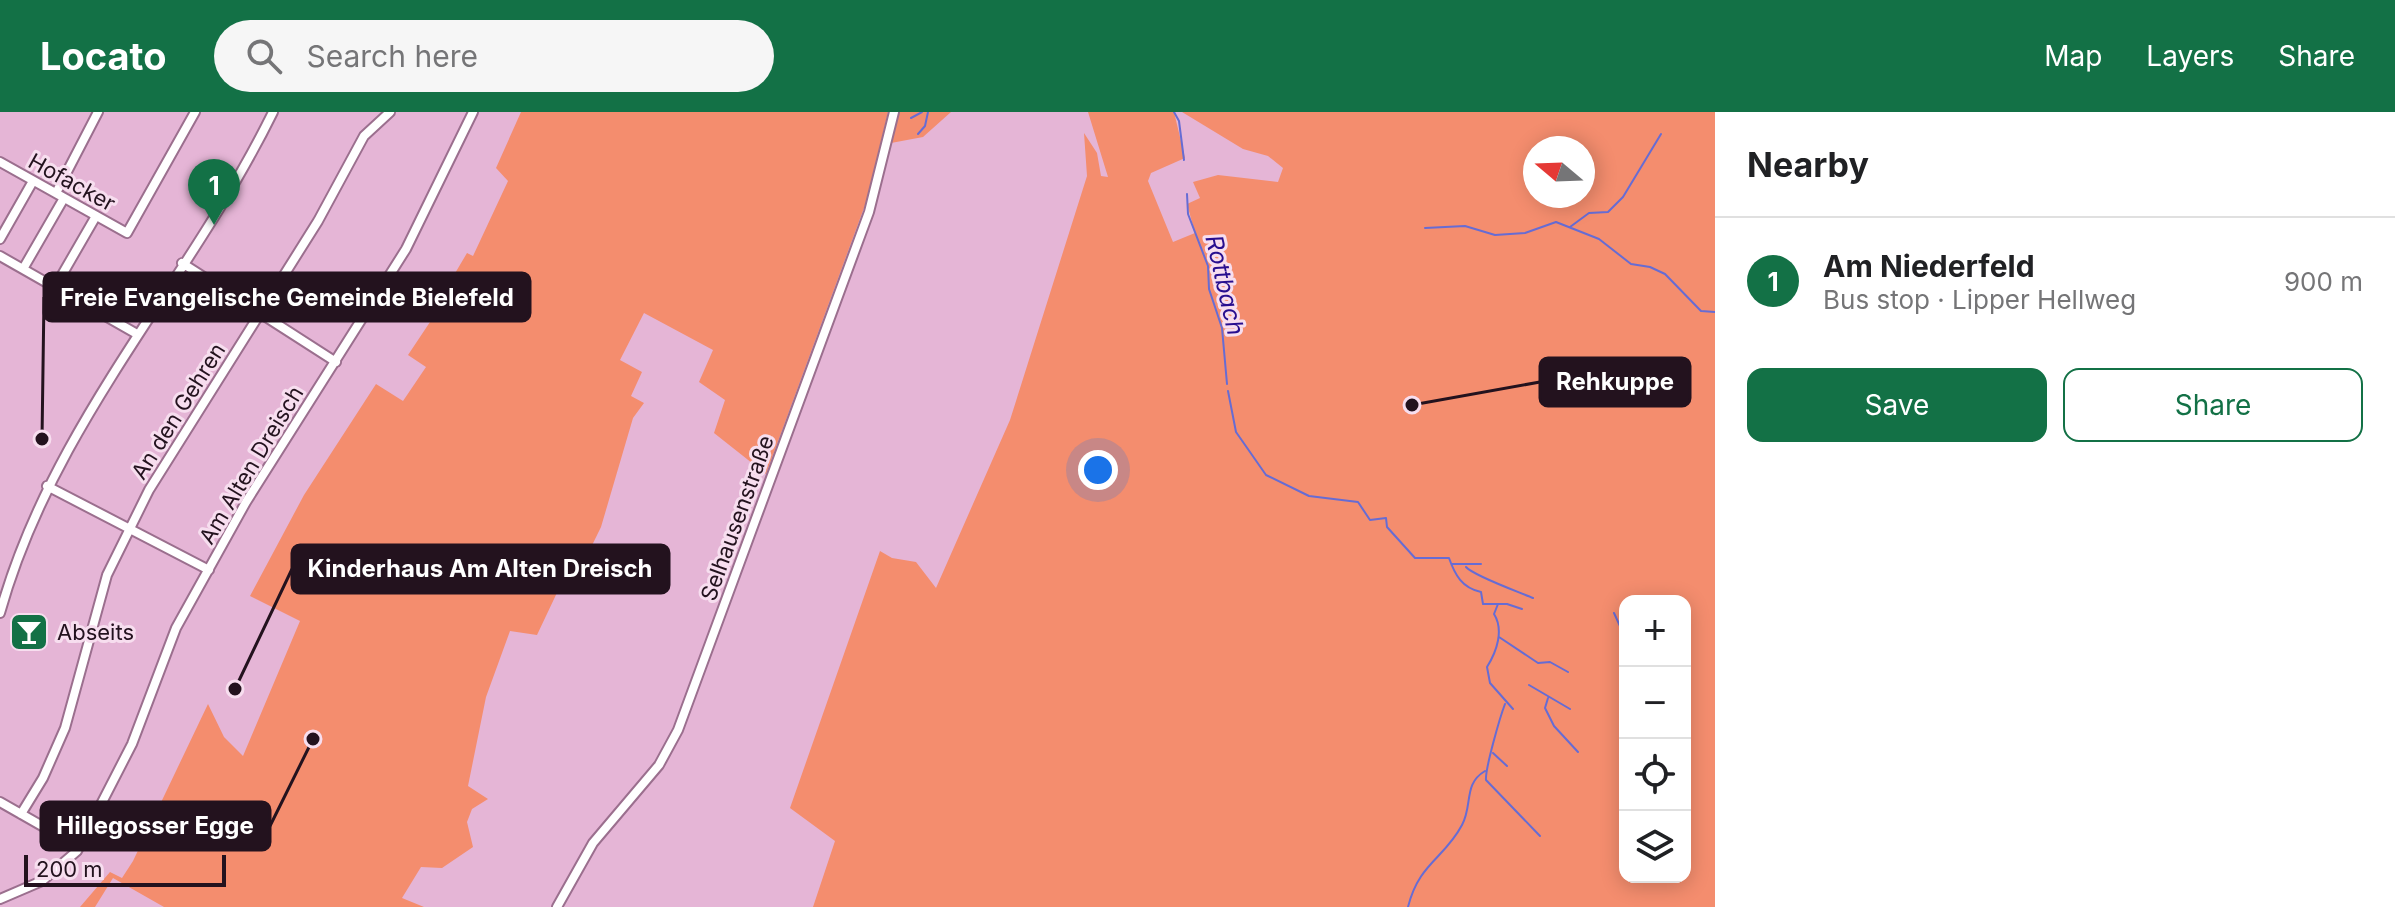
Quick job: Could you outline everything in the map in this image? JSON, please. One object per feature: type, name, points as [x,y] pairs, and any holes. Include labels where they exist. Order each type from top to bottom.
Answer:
[{"type":"street","name":"Hofacker","points":[[0,162],[127,233],[195,112]]},
{"type":"street","points":[[0,613],[47,486],[85,415],[273,112]]},
{"type":"street","name":"An den Gehren","points":[[21,814],[43,778],[65,728],[98,601],[129,529],[168,456],[330,201],[361,141],[390,112]]},
{"type":"street","name":"Am Alten Dreisch","points":[[0,899],[27,889],[51,875],[79,847],[142,720],[171,637],[246,502],[429,209],[473,112]]},
{"type":"street","name":"Selhausenstraße","points":[[557,907],[593,843],[659,765],[678,730],[869,212],[894,112]]},
{"type":"street","points":[[23,269],[60,196],[94,113]]},
{"type":"street","points":[[0,239],[33,181]]},
{"type":"street","points":[[55,287],[96,216]]},
{"type":"street","points":[[0,256],[137,334]]},
{"type":"street","points":[[182,263],[336,362]]},
{"type":"street","points":[[47,486],[209,570]]},
{"type":"street","points":[[0,802],[79,847]]},
{"type":"shaded area","points":[[521,112],[888,112],[868,197],[766,474],[714,433],[725,400],[699,382],[713,350],[644,313],[620,360],[642,372],[631,396],[644,403],[633,418],[601,527],[573,584],[563,580],[537,635],[510,631],[486,697],[468,786],[488,799],[472,809],[467,822],[473,847],[442,868],[421,867],[402,898],[424,907],[164,907],[113,878],[95,907],[80,907],[110,872],[122,878],[133,861],[208,704],[224,737],[243,756],[300,621],[250,596],[304,495],[376,384],[403,401],[426,367],[408,355],[432,319],[436,321],[461,280],[454,275],[467,253],[473,256],[508,181],[496,168]]},
{"type":"shaded area","points":[[899,112],[951,112],[923,137],[891,143]]},
{"type":"shaded area","points":[[1088,112],[1174,112],[1185,158],[1151,173],[1148,181],[1173,242],[1195,233],[1187,204],[1200,198],[1193,182],[1218,175],[1278,182],[1283,168],[1268,156],[1243,149],[1182,112],[1715,112],[1715,907],[813,907],[835,841],[790,808],[880,551],[892,558],[916,562],[936,588],[1010,420],[1087,176],[1084,133],[1097,153],[1101,176],[1108,177]]},
{"type":"waterway","points":[[911,118],[922,112]]},
{"type":"waterway","points":[[918,134],[925,126],[928,112]]},
{"type":"waterway","name":"Rottbach","points":[[1174,112],[1179,121],[1184,160]]},
{"type":"waterway","points":[[1570,227],[1589,213],[1608,212],[1623,197],[1661,134]]},
{"type":"waterway","name":"Rottbach","points":[[1187,194],[1188,214],[1208,266],[1209,289],[1222,328],[1227,384]]},
{"type":"waterway","points":[[1425,228],[1465,226],[1495,235],[1525,233],[1556,222],[1599,239],[1631,264],[1650,267],[1665,274],[1701,311],[1715,312]]},
{"type":"waterway","name":"Rottbach","points":[[1228,391],[1236,432],[1266,475],[1309,496],[1358,502],[1370,520],[1386,518],[1387,527],[1415,558],[1449,558],[1460,580],[1481,592],[1483,604],[1507,604],[1522,609]]},
{"type":"waterway","name":"Rottbach","points":[[1452,564],[1481,564]]},
{"type":"waterway","name":"Rottbach","points":[[1466,567],[1533,598]]},
{"type":"waterway","name":"Rottbach","points":[[1498,604],[1494,614],[1499,627],[1498,640],[1487,667],[1490,683],[1513,709]]},
{"type":"waterway","name":"Rottbach","points":[[1614,613],[1619,624]]},
{"type":"waterway","name":"Rottbach","points":[[1499,637],[1538,663],[1550,662],[1568,672]]},
{"type":"waterway","name":"Rottbach","points":[[1529,685],[1570,709]]},
{"type":"waterway","name":"Rottbach","points":[[1548,698],[1545,708],[1554,726],[1578,752]]},
{"type":"waterway","name":"Rottbach","points":[[1505,704],[1486,780],[1540,836]]},
{"type":"waterway","name":"Rottbach","points":[[1493,753],[1507,766]]},
{"type":"waterway","name":"Rottbach","points":[[1408,907],[1419,880],[1462,825],[1471,789],[1478,776],[1485,771]]},
{"type":"place","name":"Am Niederfeld","points":[[214,225]]},
{"type":"place","name":"Rehkuppe","points":[[1412,405]]},
{"type":"place","name":"Freie Evangelische Gemeinde Bielefeld","points":[[42,439]]},
{"type":"place","name":"Abseits","points":[[29,632]]},
{"type":"place","name":"Kinderhaus Am Alten Dreisch","points":[[235,689]]},
{"type":"place","name":"Hillegosser Egge","points":[[313,739]]}]
